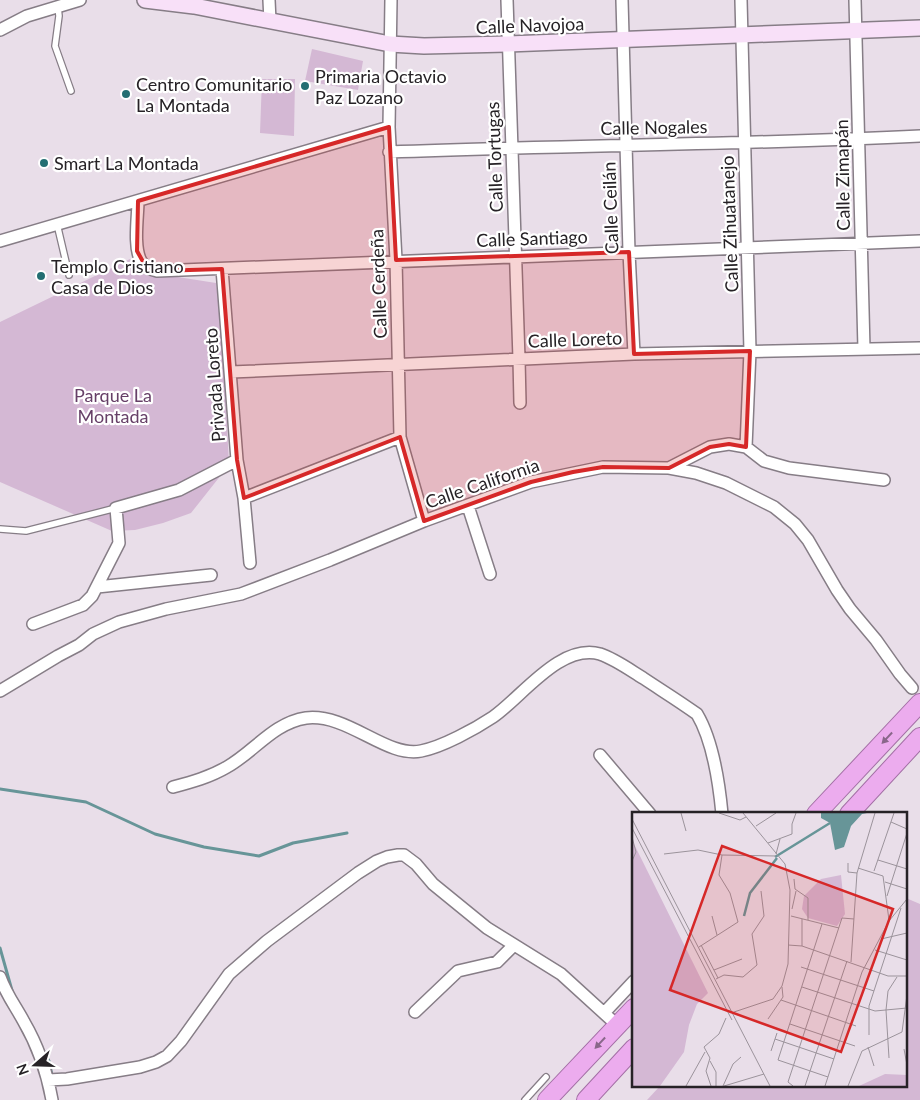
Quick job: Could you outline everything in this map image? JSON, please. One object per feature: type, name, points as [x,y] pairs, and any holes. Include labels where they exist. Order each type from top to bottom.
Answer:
[{"type":"highway","points":[[818,812],[916,695]]},
{"type":"highway","points":[[851,812],[920,737]]},
{"type":"highway","points":[[547,1100],[632,1010]]},
{"type":"highway","points":[[586,1100],[632,1050]]},
{"type":"main road","name":"Calle Navojoa","points":[[145,0],[192,3],[270,21],[390,44],[424,46],[623,41],[741,34],[920,28]]},
{"type":"street","points":[[0,30],[27,16],[80,0]]},
{"type":"street","points":[[269,0],[270,21]]},
{"type":"street","name":"Calle Cerdeña","points":[[391,0],[389,152],[396,260],[400,438],[424,521]]},
{"type":"street","name":"Calle Tortugas","points":[[507,0],[520,403]]},
{"type":"street","name":"Calle Ceilán","points":[[622,0],[629,252],[634,354]]},
{"type":"street","name":"Calle Zihuatanejo","points":[[741,0],[750,351],[746,447]]},
{"type":"street","name":"Calle Zimapán","points":[[855,0],[864,350]]},
{"type":"street","points":[[0,241],[389,127]]},
{"type":"street","name":"Calle Nogales","points":[[389,152],[626,144],[744,144],[920,136]]},
{"type":"street","name":"Calle Santiago","points":[[138,201],[137,251],[146,267],[157,271],[396,260],[747,249],[920,241]]},
{"type":"street","name":"Privada Loreto","points":[[222,269],[237,460],[244,498],[250,563]]},
{"type":"street","name":"Calle Loreto","points":[[231,372],[634,354],[920,348]]},
{"type":"street","points":[[244,498],[400,438]]},
{"type":"street","points":[[669,468],[710,447],[729,444],[746,447],[764,461],[782,467],[884,480]]},
{"type":"street","points":[[33,624],[83,604],[92,596],[119,543],[116,508],[179,490],[237,460]]},
{"type":"street","name":"Calle California","points":[[0,691],[79,645],[106,626],[166,609],[241,594],[424,521],[532,482],[603,467],[669,468],[696,474],[726,483],[774,507],[795,524],[808,540],[850,609],[876,640],[916,695]]},
{"type":"street","points":[[468,506],[490,574]]},
{"type":"street","points":[[97,587],[212,575]]},
{"type":"street","points":[[173,787],[204,778],[226,768],[268,734],[307,718],[325,719],[350,727],[396,749],[409,752],[434,747],[474,728],[492,717],[559,662],[586,654],[600,654],[618,663],[696,714],[704,726],[711,751],[722,812]]},
{"type":"street","points":[[600,755],[648,812]]},
{"type":"street","points":[[48,1080],[67,1079],[140,1067],[167,1056],[181,1041],[230,974],[248,958],[358,873],[377,861],[398,855],[404,855],[410,859],[434,884],[487,928],[561,974],[617,1025]]},
{"type":"street","points":[[415,1012],[458,971],[497,962],[514,945]]},
{"type":"street","points":[[0,977],[9,998],[34,1042],[48,1080],[52,1100]]},
{"type":"street","points":[[604,1013],[632,983]]},
{"type":"lane","points":[[58,7],[59,16],[55,46],[71,92]]},
{"type":"lane","points":[[57,224],[69,275]]},
{"type":"lane","points":[[0,529],[26,531],[116,508]]},
{"type":"lane","points":[[525,1100],[546,1077]]},
{"type":"highlighted area","points":[[389,127],[396,260],[629,252],[634,354],[750,351],[746,447],[729,444],[710,447],[669,468],[603,467],[573,472],[531,482],[424,521],[400,437],[244,498],[237,460],[222,269],[157,271],[146,267],[137,251],[138,201]]},
{"type":"green space","points":[[312,49],[363,61],[358,90],[305,81]]},
{"type":"green space","points":[[262,79],[295,79],[294,136],[260,133]]},
{"type":"green space","name":"Parque La Montada","points":[[130,259],[146,272],[216,283],[223,345],[229,465],[191,513],[135,530],[112,531],[0,482],[0,322]]},
{"type":"green space","points":[[908,899],[920,904],[920,1100],[647,1100],[658,1088],[908,1088]]},
{"type":"waterway","points":[[0,789],[86,802],[155,834],[204,847],[259,856],[293,843],[347,833]]},
{"type":"waterway","points":[[0,948],[13,994]]},
{"type":"waterway","points":[[43,1050],[49,1061],[52,1075]]},
{"type":"place","name":"Primaria Octavio Paz Lozano","points":[[305,86]]},
{"type":"place","name":"Centro Comunitario La Montada","points":[[126,94]]},
{"type":"place","name":"Smart La Montada","points":[[44,163]]},
{"type":"place","name":"Templo Cristiano Casa de Dios","points":[[41,276]]}]
